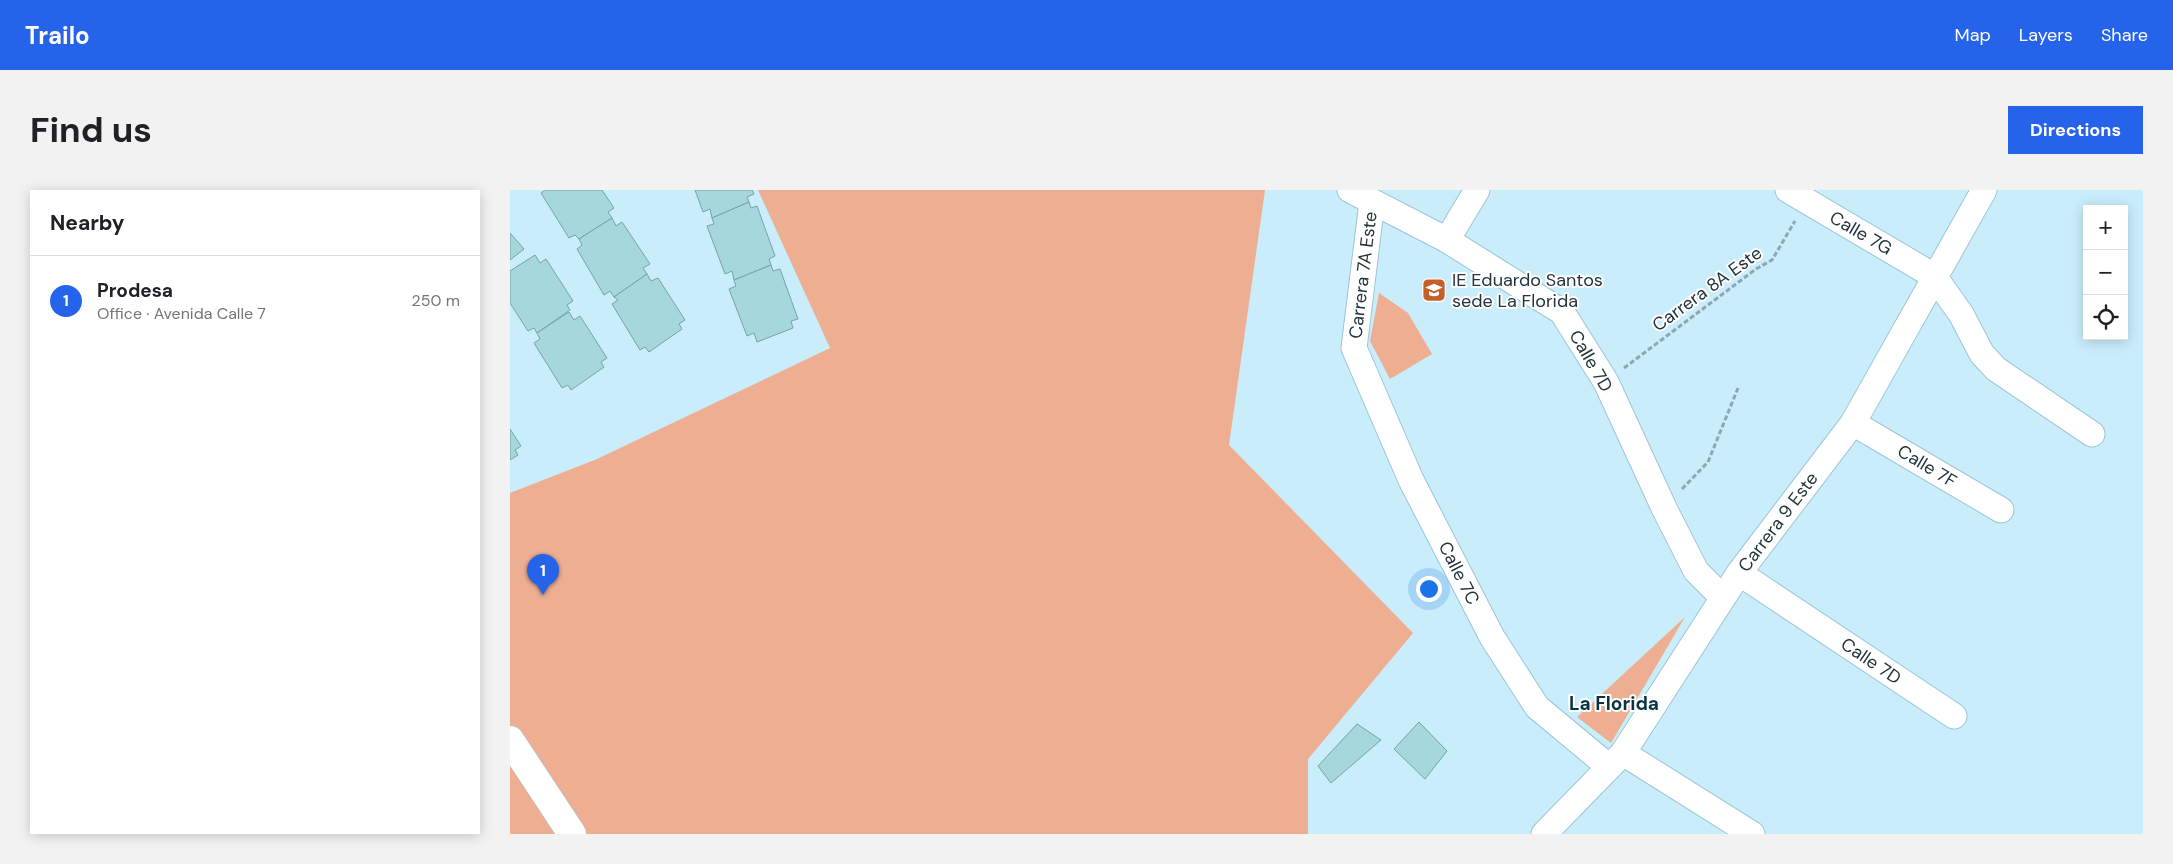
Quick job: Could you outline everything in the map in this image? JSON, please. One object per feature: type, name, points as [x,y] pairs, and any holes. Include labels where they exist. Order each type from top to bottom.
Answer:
[{"type":"main road","points":[[510,740],[572,834]]},
{"type":"street","name":"Calle 7D","points":[[1350,190],[1447,240],[1562,312],[1606,382],[1664,508],[1696,571],[1722,597]]},
{"type":"street","points":[[1447,240],[1476,190]]},
{"type":"street","name":"Carrera 9 Este","points":[[1544,834],[1615,759],[1722,597],[1853,422],[1984,190]]},
{"type":"street","name":"Calle 7G","points":[[1797,196],[1934,276]]},
{"type":"street","name":"Carrera 7A Este","points":[[1354,348],[1372,202]]},
{"type":"street","points":[[1934,276],[1961,314],[1982,354],[1996,369],[2092,434]]},
{"type":"street","name":"Calle 7C","points":[[1354,348],[1411,480],[1492,637],[1538,706],[1615,759],[1752,834]]},
{"type":"street","name":"Calle 7F","points":[[1853,422],[2001,510]]},
{"type":"street","name":"Calle 7D","points":[[1739,573],[1954,716]]},
{"type":"path","name":"Carrera 8A Este","points":[[1606,382],[1756,269],[1772,260],[1797,196]]},
{"type":"path","points":[[1664,508],[1708,462],[1738,388]]},
{"type":"shaded area","points":[[758,190],[1265,190],[1229,445],[1413,633],[1308,759],[1308,834],[510,834],[510,493],[597,459],[830,348]]},
{"type":"shaded area","points":[[1379,293],[1408,313],[1432,354],[1390,379],[1370,341]]},
{"type":"shaded area","points":[[1685,617],[1611,743],[1577,717]]},
{"type":"building","points":[[545,190],[602,190],[614,208],[608,212],[612,218],[579,239],[575,235],[569,238],[541,193]]},
{"type":"building","points":[[695,190],[752,190],[754,194],[747,197],[749,202],[712,218],[710,209],[703,212]]},
{"type":"building","points":[[749,202],[751,208],[757,206],[775,256],[769,259],[771,265],[734,280],[732,271],[725,274],[707,226],[714,224],[712,218]]},
{"type":"building","points":[[612,218],[616,226],[622,222],[650,264],[643,268],[647,274],[614,297],[610,291],[604,295],[577,249],[582,245],[579,239]]},
{"type":"building","points":[[510,233],[524,249],[510,260]]},
{"type":"building","points":[[535,255],[540,263],[546,259],[573,301],[567,305],[570,310],[537,333],[534,328],[528,331],[510,303],[510,271]]},
{"type":"building","points":[[771,265],[773,271],[780,269],[798,319],[791,321],[793,328],[757,342],[754,333],[747,336],[729,289],[736,286],[734,280]]},
{"type":"building","points":[[647,274],[651,281],[658,278],[685,320],[679,324],[682,329],[649,352],[645,347],[640,350],[612,304],[618,300],[614,297]]},
{"type":"building","points":[[569,312],[574,320],[580,316],[607,358],[601,362],[604,367],[571,390],[568,385],[562,388],[534,343],[540,339],[537,333]]},
{"type":"building","points":[[510,429],[521,446],[515,450],[518,455],[510,460]]},
{"type":"building","points":[[1419,722],[1447,751],[1425,779],[1394,749]]},
{"type":"building","points":[[1357,724],[1381,740],[1331,783],[1318,766]]},
{"type":"place","name":"IE Eduardo Santos sede La Florida","points":[[1434,290]]},
{"type":"place","name":"Prodesa","points":[[543,595]]},
{"type":"district","name":"La Florida","points":[[1614,703]]}]
